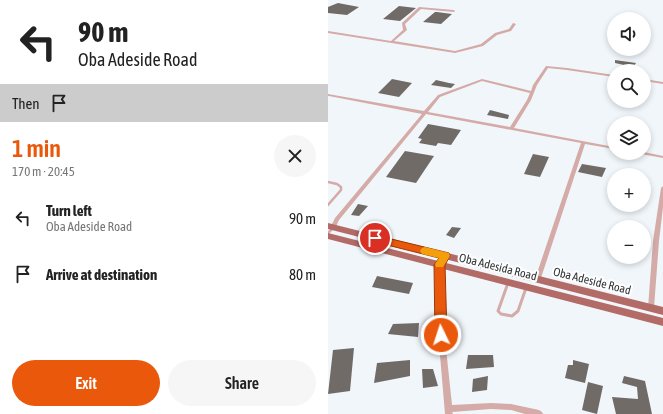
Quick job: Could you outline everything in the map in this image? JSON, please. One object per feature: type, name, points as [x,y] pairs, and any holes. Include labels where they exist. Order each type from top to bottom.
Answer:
[{"type":"main road","name":"Oba Adeside Road","points":[[329,230],[445,256],[663,311]]},
{"type":"main road","name":"Oba Adesida Road","points":[[329,230],[440,265],[663,322]]},
{"type":"street","points":[[393,41],[405,30],[403,24],[420,8],[454,11]]},
{"type":"street","points":[[328,32],[458,52],[486,44],[495,34],[510,30],[514,24]]},
{"type":"street","points":[[511,129],[545,69],[574,70],[607,75]]},
{"type":"street","points":[[329,230],[435,100],[442,94],[479,80],[504,84],[532,92]]},
{"type":"street","points":[[651,81],[663,83]]},
{"type":"street","points":[[328,95],[607,147]]},
{"type":"street","points":[[538,279],[583,142]]},
{"type":"street","points":[[651,155],[663,157]]},
{"type":"street","points":[[651,308],[656,241],[663,188]]},
{"type":"street","points":[[445,256],[440,265],[440,320],[448,411],[491,406],[511,407],[539,414]]},
{"type":"lane","points":[[328,182],[337,184],[341,187],[341,190],[328,205]]},
{"type":"lane","points":[[508,282],[499,305],[498,312],[501,314],[512,316],[518,311],[526,287]]},
{"type":"building","points":[[338,3],[359,7],[347,15],[328,13],[328,7]]},
{"type":"building","points":[[399,6],[416,8],[400,21],[383,19]]},
{"type":"building","points":[[435,12],[452,14],[441,24],[423,22]]},
{"type":"building","points":[[615,60],[636,63],[620,64],[615,63]]},
{"type":"building","points":[[392,79],[412,83],[399,97],[378,93]]},
{"type":"building","points":[[436,80],[455,84],[451,88],[431,85]]},
{"type":"building","points":[[490,110],[509,115],[508,119],[487,115]]},
{"type":"building","points":[[428,124],[461,130],[451,145],[438,143],[436,146],[419,143],[422,139],[418,138]]},
{"type":"building","points":[[405,151],[434,156],[416,183],[386,177]]},
{"type":"building","points":[[533,154],[549,157],[540,177],[524,174]]},
{"type":"building","points":[[582,164],[606,168],[602,177],[578,172]]},
{"type":"building","points":[[358,204],[368,206],[359,216],[351,215]]},
{"type":"building","points":[[452,227],[461,228],[454,238],[446,235]]},
{"type":"building","points":[[377,276],[413,283],[409,294],[372,287]]},
{"type":"building","points":[[419,323],[418,337],[388,334],[393,324]]},
{"type":"building","points":[[354,348],[350,391],[328,394],[333,350]]},
{"type":"building","points":[[468,355],[493,355],[494,367],[466,369]]},
{"type":"building","points":[[410,360],[410,376],[374,383],[377,363]]},
{"type":"building","points":[[573,360],[589,364],[585,383],[565,378],[568,365],[573,365]]},
{"type":"building","points":[[422,369],[433,369],[438,386],[423,388]]},
{"type":"building","points":[[488,376],[487,390],[472,392],[473,379]]},
{"type":"building","points":[[624,376],[645,381],[652,414],[616,414],[612,397],[638,399],[637,387],[622,383]]},
{"type":"building","points":[[588,382],[603,386],[597,414],[582,410]]},
{"type":"slow traffic","points":[[425,251],[445,256],[440,264]]},
{"type":"route","points":[[375,238],[445,256],[440,265],[441,335]]}]
